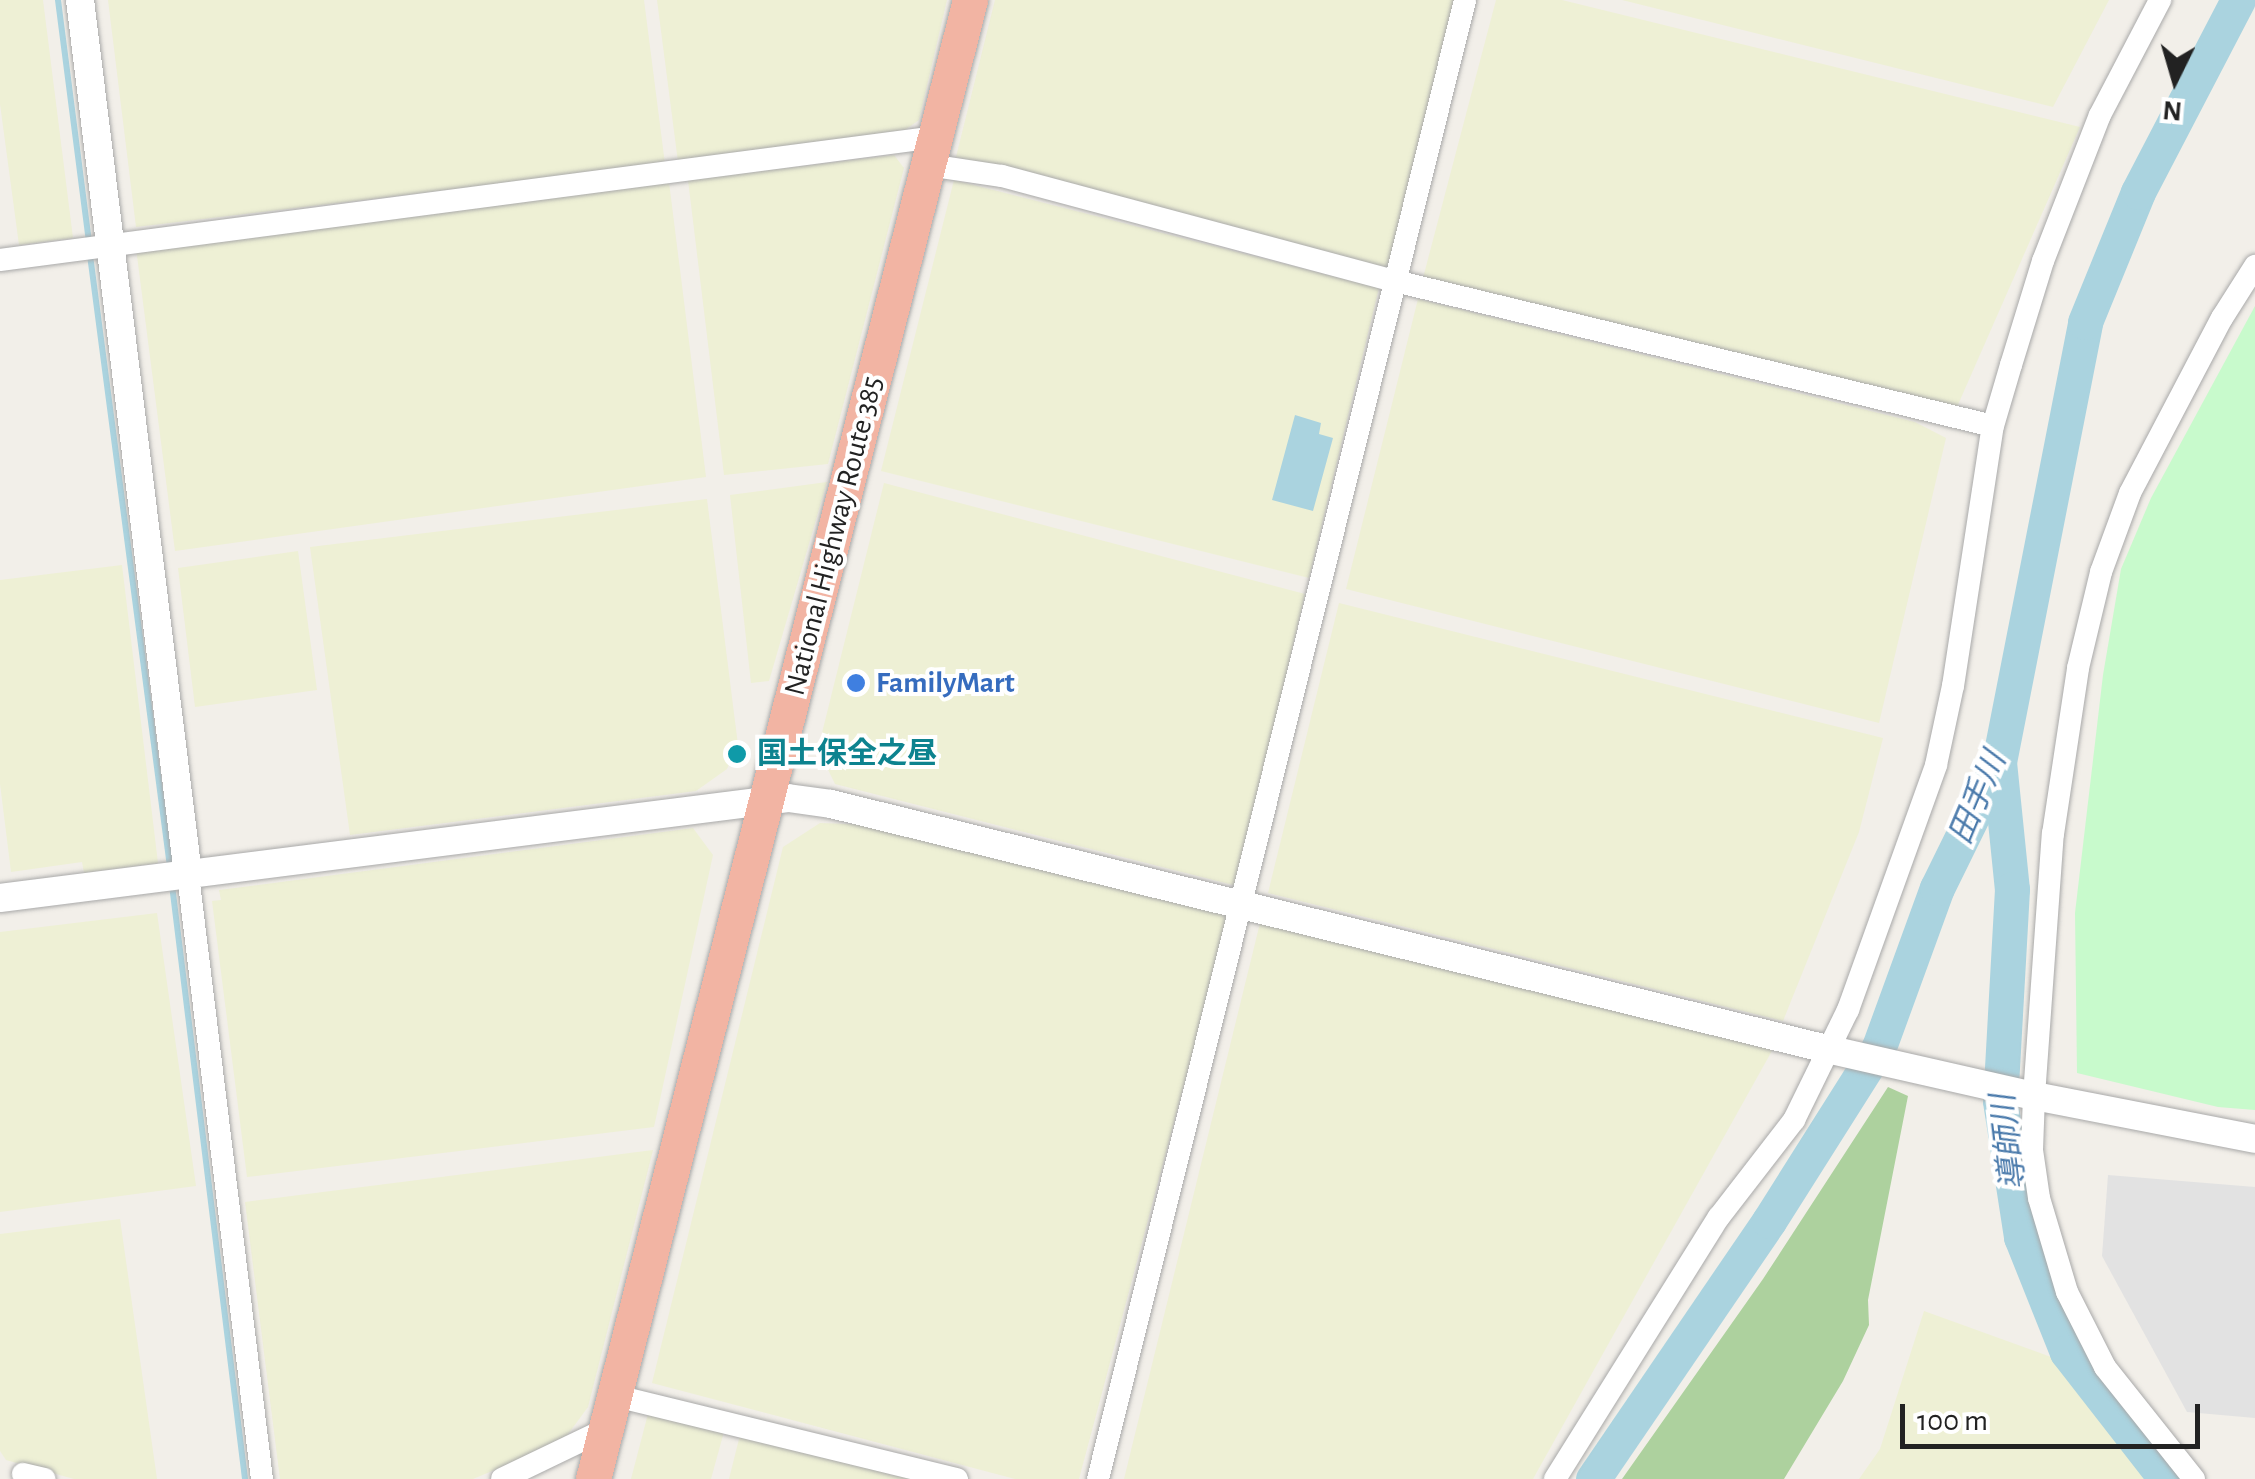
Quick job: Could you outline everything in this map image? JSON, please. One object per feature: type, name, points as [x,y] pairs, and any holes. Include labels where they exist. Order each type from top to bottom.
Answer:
[{"type":"highway","name":"National Highway Route 385","points":[[593,1479],[970,0]]},
{"type":"street","points":[[80,0],[262,1479]]},
{"type":"street","points":[[1098,1479],[1465,0]]},
{"type":"street","points":[[1556,1479],[1719,1217],[1794,1120],[1831,1050],[1936,765],[1953,686],[1993,426],[2043,260],[2092,134],[2160,0]]},
{"type":"street","points":[[0,260],[110,244],[932,151],[1002,176],[1395,281],[1993,426]]},
{"type":"street","points":[[2194,1479],[2105,1367],[2068,1292],[2038,1198],[2032,1150],[2034,1096],[2053,834],[2078,668],[2101,572],[2130,493],[2222,318],[2255,266]]},
{"type":"street","points":[[0,898],[788,798],[832,804],[1831,1050],[2255,1140]]},
{"type":"street","points":[[502,1479],[611,1413],[957,1479]]},
{"type":"green space","points":[[0,0],[43,0],[73,238],[19,245],[0,104]]},
{"type":"green space","points":[[108,0],[644,0],[665,164],[136,227]]},
{"type":"green space","points":[[657,0],[947,0],[919,120],[905,130],[678,162]]},
{"type":"green space","points":[[995,0],[1455,0],[1388,268],[956,157]]},
{"type":"green space","points":[[1496,0],[1562,0],[2080,127],[1957,407],[1423,278]]},
{"type":"green space","points":[[1622,0],[2109,0],[2053,107]]},
{"type":"green space","points":[[894,155],[904,168],[828,464],[724,475],[688,180]]},
{"type":"green space","points":[[954,180],[1379,288],[1309,578],[881,471]]},
{"type":"green space","points":[[669,182],[706,477],[175,551],[136,248]]},
{"type":"green space","points":[[1418,299],[1915,422],[1946,438],[1879,723],[1346,589]]},
{"type":"green space","points":[[2255,306],[2255,1110],[2218,1107],[2077,1073],[2075,913],[2103,675],[2121,569],[2151,498]]},
{"type":"green space","points":[[827,482],[769,681],[751,683],[730,495]]},
{"type":"green space","points":[[884,483],[1305,594],[1237,886],[835,784],[818,749]]},
{"type":"green space","points":[[707,499],[738,745],[727,769],[696,791],[350,835],[310,547]]},
{"type":"green space","points":[[298,551],[317,690],[195,707],[178,568]]},
{"type":"green space","points":[[122,565],[158,863],[84,873],[82,862],[11,872],[0,784],[0,580]]},
{"type":"green space","points":[[1339,603],[1883,738],[1859,832],[1783,1021],[1268,893]]},
{"type":"green space","points":[[820,823],[878,825],[1229,916],[1079,1479],[1015,1479],[652,1383],[783,847]]},
{"type":"green space","points":[[693,828],[713,855],[654,1127],[247,1177],[212,901],[221,900],[219,890]]},
{"type":"green space","points":[[157,913],[196,1186],[0,1212],[0,932]]},
{"type":"green space","points":[[1260,923],[1773,1049],[1533,1479],[1124,1479]]},
{"type":"green space","points":[[1888,1087],[1908,1096],[1868,1300],[1869,1325],[1843,1381],[1784,1479],[1622,1479],[1763,1279]]},
{"type":"green space","points":[[653,1150],[588,1407],[563,1441],[473,1479],[280,1479],[245,1202]]},
{"type":"green space","points":[[120,1219],[157,1479],[74,1479],[6,1460],[0,1451],[0,1234]]},
{"type":"green space","points":[[1924,1311],[2051,1357],[2145,1479],[1859,1479],[1880,1449]]},
{"type":"green space","points":[[649,1410],[725,1428],[711,1479],[631,1479]]},
{"type":"green space","points":[[740,1435],[916,1479],[729,1479]]},
{"type":"shaded area","points":[[2108,1175],[2255,1187],[2255,1418],[2187,1412],[2102,1256]]},
{"type":"water","points":[[1295,415],[1321,423],[1319,434],[1333,438],[1313,511],[1272,500]]},
{"type":"waterway","points":[[58,0],[89,243]]},
{"type":"waterway","name":"田手川","points":[[1593,1479],[1769,1221],[1879,1047],[1937,888],[1999,762],[2085,322],[2138,192],[2238,0]]},
{"type":"waterway","points":[[90,255],[170,867]]},
{"type":"waterway","name":"導師川","points":[[1999,762],[2012,889],[2000,1101],[2021,1237],[2067,1352],[2166,1479]]},
{"type":"waterway","points":[[172,885],[245,1479]]},
{"type":"place","name":"FamilyMart","points":[[856,683]]},
{"type":"place","name":"国土保全之昼","points":[[737,754]]}]
